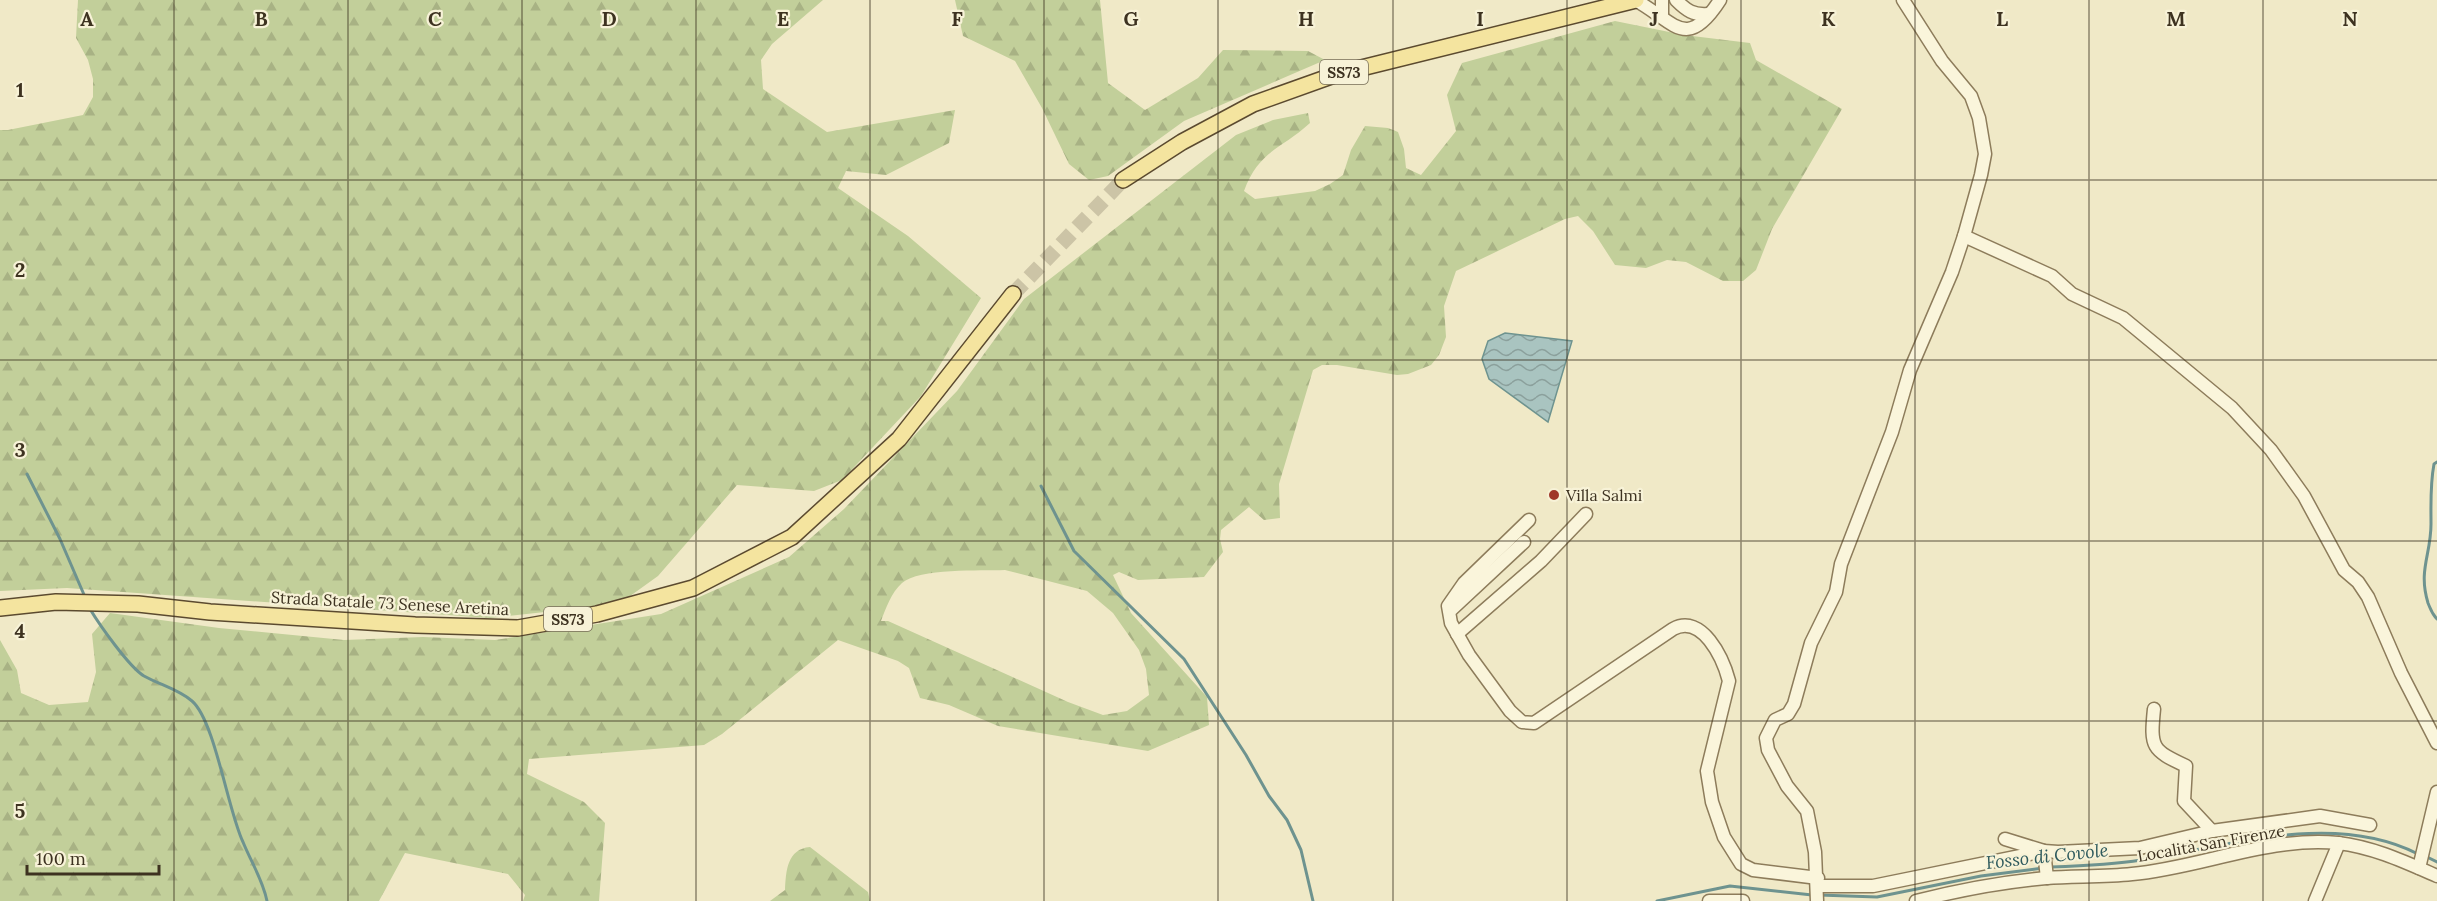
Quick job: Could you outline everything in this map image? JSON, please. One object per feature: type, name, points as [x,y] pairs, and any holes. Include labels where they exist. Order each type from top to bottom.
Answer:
[{"type":"main road","name":"SS73","points":[[1123,180],[1182,142],[1253,104],[1337,74],[1635,0]]},
{"type":"main road","name":"Strada Statale 73 Senese Aretina","points":[[0,608],[56,602],[126,604],[210,612],[404,624],[518,628],[597,614],[693,588],[792,537],[899,439],[1013,294]]},
{"type":"street","points":[[1635,0],[1662,16],[1670,25],[1686,31],[1701,23],[1721,1]]},
{"type":"street","points":[[1662,0],[1662,16]]},
{"type":"street","points":[[1818,889],[1815,852],[1807,811],[1787,786],[1768,750],[1766,738],[1775,720],[1788,714],[1794,704],[1811,643],[1836,592],[1841,564],[1892,432],[1910,370],[1952,272],[1982,175],[1985,154],[1979,118],[1971,96],[1942,61],[1903,0]]},
{"type":"street","points":[[1680,2],[1689,12],[1696,15],[1708,14]]},
{"type":"street","points":[[1964,236],[2052,276],[2072,294],[2123,318],[2232,408],[2271,450],[2304,496],[2344,570],[2358,582],[2368,597],[2437,743]]},
{"type":"street","points":[[1457,634],[1541,561],[1586,514]]},
{"type":"street","points":[[1529,520],[1464,583],[1448,606],[1451,623],[1469,656],[1510,711],[1522,722],[1534,723],[1672,628],[1690,625],[1701,631],[1712,643],[1729,681],[1707,771],[1712,802],[1724,837],[1741,864],[1753,870],[1818,889],[1874,886],[2045,866],[2140,848],[2212,831],[2320,816],[2370,825]]},
{"type":"street","points":[[1449,612],[1524,542]]},
{"type":"street","points":[[2154,709],[2152,736],[2154,747],[2160,753],[2186,766],[2184,801],[2212,831]]},
{"type":"street","points":[[2421,860],[2436,807],[2437,792]]},
{"type":"street","points":[[2005,839],[2045,866]]},
{"type":"street","name":"Località San Firenze","points":[[1916,901],[1990,885],[2045,866],[2133,874],[2304,843],[2339,843],[2421,860],[2437,876]]},
{"type":"street","points":[[2315,901],[2339,843]]},
{"type":"street","points":[[1709,901],[1743,901]]},
{"type":"green space","points":[[78,0],[823,0],[772,44],[761,60],[763,89],[827,132],[955,110],[949,143],[886,175],[846,171],[838,188],[908,236],[981,298],[921,396],[842,480],[814,491],[737,485],[658,576],[619,604],[490,618],[67,588],[0,591],[0,130],[83,115],[93,97],[93,79],[88,60],[76,38]]},
{"type":"green space","points":[[955,0],[1100,0],[1108,83],[1145,110],[1198,78],[1223,50],[1308,51],[1325,60],[1184,121],[1108,176],[1089,180],[1069,164],[1042,108],[1015,61],[963,36]]},
{"type":"green space","points":[[1615,21],[1684,35],[1750,43],[1756,60],[1842,109],[1772,229],[1756,270],[1743,281],[1723,281],[1686,262],[1667,260],[1646,268],[1615,265],[1593,231],[1578,216],[1565,219],[1456,271],[1444,306],[1446,337],[1439,355],[1431,365],[1408,374],[1397,375],[1337,365],[1322,365],[1313,370],[1279,484],[1280,518],[1264,520],[1249,507],[1221,530],[1220,539],[1223,552],[1204,577],[1138,580],[1119,572],[1113,575],[1131,613],[1207,697],[1209,725],[1148,751],[998,726],[949,705],[920,698],[909,668],[898,661],[838,640],[722,734],[704,745],[529,759],[527,774],[584,802],[605,823],[599,901],[523,901],[525,895],[508,874],[405,853],[379,901],[0,901],[0,640],[17,670],[21,693],[49,705],[88,702],[96,672],[92,634],[110,613],[219,628],[344,640],[423,637],[495,640],[661,614],[789,557],[844,509],[957,391],[1024,299],[1236,135],[1273,120],[1308,113],[1310,123],[1264,158],[1250,177],[1244,191],[1255,199],[1315,191],[1330,184],[1343,175],[1351,150],[1365,126],[1388,128],[1398,132],[1404,149],[1406,168],[1421,175],[1456,131],[1447,95],[1462,63]],"holes":[[[1005,570],[1087,591],[1113,613],[1139,650],[1146,669],[1149,695],[1127,711],[1103,715],[1068,702],[888,621],[881,621],[898,587],[910,578],[922,575]]]},
{"type":"green space","points":[[810,847],[868,892],[870,901],[770,901],[785,890],[787,869],[792,856]]},
{"type":"water","points":[[1505,333],[1572,341],[1548,422],[1489,379],[1482,359],[1488,341]]},
{"type":"waterway","points":[[2437,462],[2434,464],[2432,479],[2430,535],[2424,581],[2428,603],[2437,619]]},
{"type":"waterway","points":[[27,474],[60,539],[85,597]]},
{"type":"waterway","points":[[1041,486],[1074,551],[1184,659],[1246,755],[1269,796],[1287,820],[1301,850],[1313,901]]},
{"type":"waterway","points":[[90,609],[130,664],[144,676],[187,697],[200,712],[208,727],[237,828],[260,878],[267,901]]},
{"type":"waterway","name":"Fosso di Covole","points":[[2050,867],[2130,862],[2245,841],[2317,833],[2352,835],[2386,841],[2418,854]]},
{"type":"waterway","name":"Fosso di Covole","points":[[2425,856],[2437,862]]},
{"type":"waterway","name":"Fosso di Covole","points":[[1819,895],[1877,897],[1981,876],[2043,868]]},
{"type":"waterway","name":"Fosso di Covole","points":[[1657,901],[1730,886],[1812,895]]},
{"type":"tunnel","points":[[1013,294],[1123,180]]},
{"type":"place","name":"Villa Salmi","points":[[1554,495]]}]
